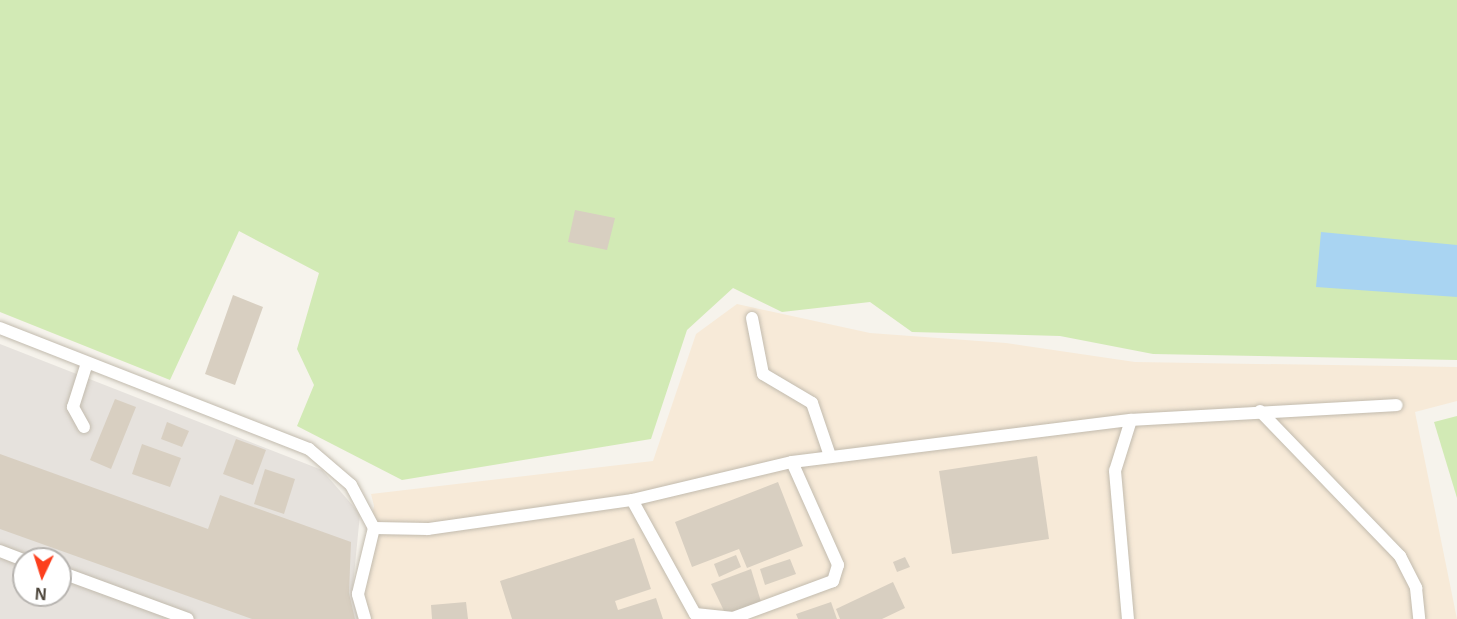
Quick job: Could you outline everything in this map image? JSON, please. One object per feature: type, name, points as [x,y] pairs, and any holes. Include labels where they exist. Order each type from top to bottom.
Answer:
[{"type":"lane","points":[[752,318],[763,374],[812,403],[830,456]]},
{"type":"lane","points":[[0,328],[86,366],[309,449],[351,485],[374,528],[358,594],[365,619]]},
{"type":"lane","points":[[84,427],[73,407],[86,366]]},
{"type":"lane","points":[[374,528],[428,529],[632,500],[792,462],[830,456],[1131,420],[1397,405]]},
{"type":"lane","points":[[1260,411],[1400,556],[1416,588],[1419,619]]},
{"type":"lane","points":[[1128,619],[1115,471],[1131,420]]},
{"type":"lane","points":[[632,500],[695,614],[734,618],[833,581],[838,565],[792,462]]},
{"type":"lane","points":[[72,576],[188,619]]},
{"type":"shaded area","points":[[737,304],[870,333],[1006,343],[1135,362],[1457,367],[1457,401],[1415,412],[1457,619],[362,619],[355,594],[374,506],[371,494],[653,461],[696,334]]},
{"type":"shaded area","points":[[0,344],[322,470],[360,514],[352,596],[358,619],[0,619]]},
{"type":"green space","points":[[0,0],[1457,0],[1457,360],[1153,354],[1060,336],[912,332],[870,302],[782,312],[733,288],[687,330],[651,439],[402,480],[297,426],[314,385],[297,349],[319,273],[239,231],[170,380],[0,312]]},
{"type":"green space","points":[[1457,416],[1457,498],[1434,422]]},
{"type":"water","points":[[1321,232],[1457,245],[1457,297],[1316,287]]},
{"type":"building","points":[[575,210],[615,218],[607,250],[568,242]]},
{"type":"building","points":[[233,295],[263,307],[235,385],[205,374]]},
{"type":"building","points":[[115,399],[136,407],[111,469],[90,460]]},
{"type":"building","points":[[167,422],[189,431],[182,447],[161,439]]},
{"type":"building","points":[[236,439],[266,450],[253,485],[223,474]]},
{"type":"building","points":[[142,444],[181,458],[170,487],[132,474]]},
{"type":"building","points":[[0,454],[208,529],[220,495],[351,542],[349,593],[355,619],[252,619],[72,555],[72,547],[50,547],[0,529]]},
{"type":"building","points":[[1037,456],[1049,539],[952,554],[939,471]]},
{"type":"building","points":[[265,469],[295,479],[284,514],[254,504]]},
{"type":"building","points":[[778,482],[803,546],[747,568],[739,549],[692,567],[675,522]]},
{"type":"building","points":[[634,538],[651,589],[615,601],[618,610],[656,598],[663,619],[512,619],[500,581]]},
{"type":"building","points":[[736,555],[741,567],[719,577],[714,564]]},
{"type":"building","points":[[905,557],[910,567],[897,572],[893,562]]},
{"type":"building","points":[[790,559],[796,574],[765,585],[760,569]]},
{"type":"building","points":[[751,569],[762,605],[726,615],[711,584]]},
{"type":"building","points":[[893,582],[905,608],[882,619],[840,619],[836,609]]},
{"type":"building","points":[[466,602],[468,619],[432,619],[431,605]]},
{"type":"building","points":[[831,602],[837,619],[798,619],[796,614]]}]
